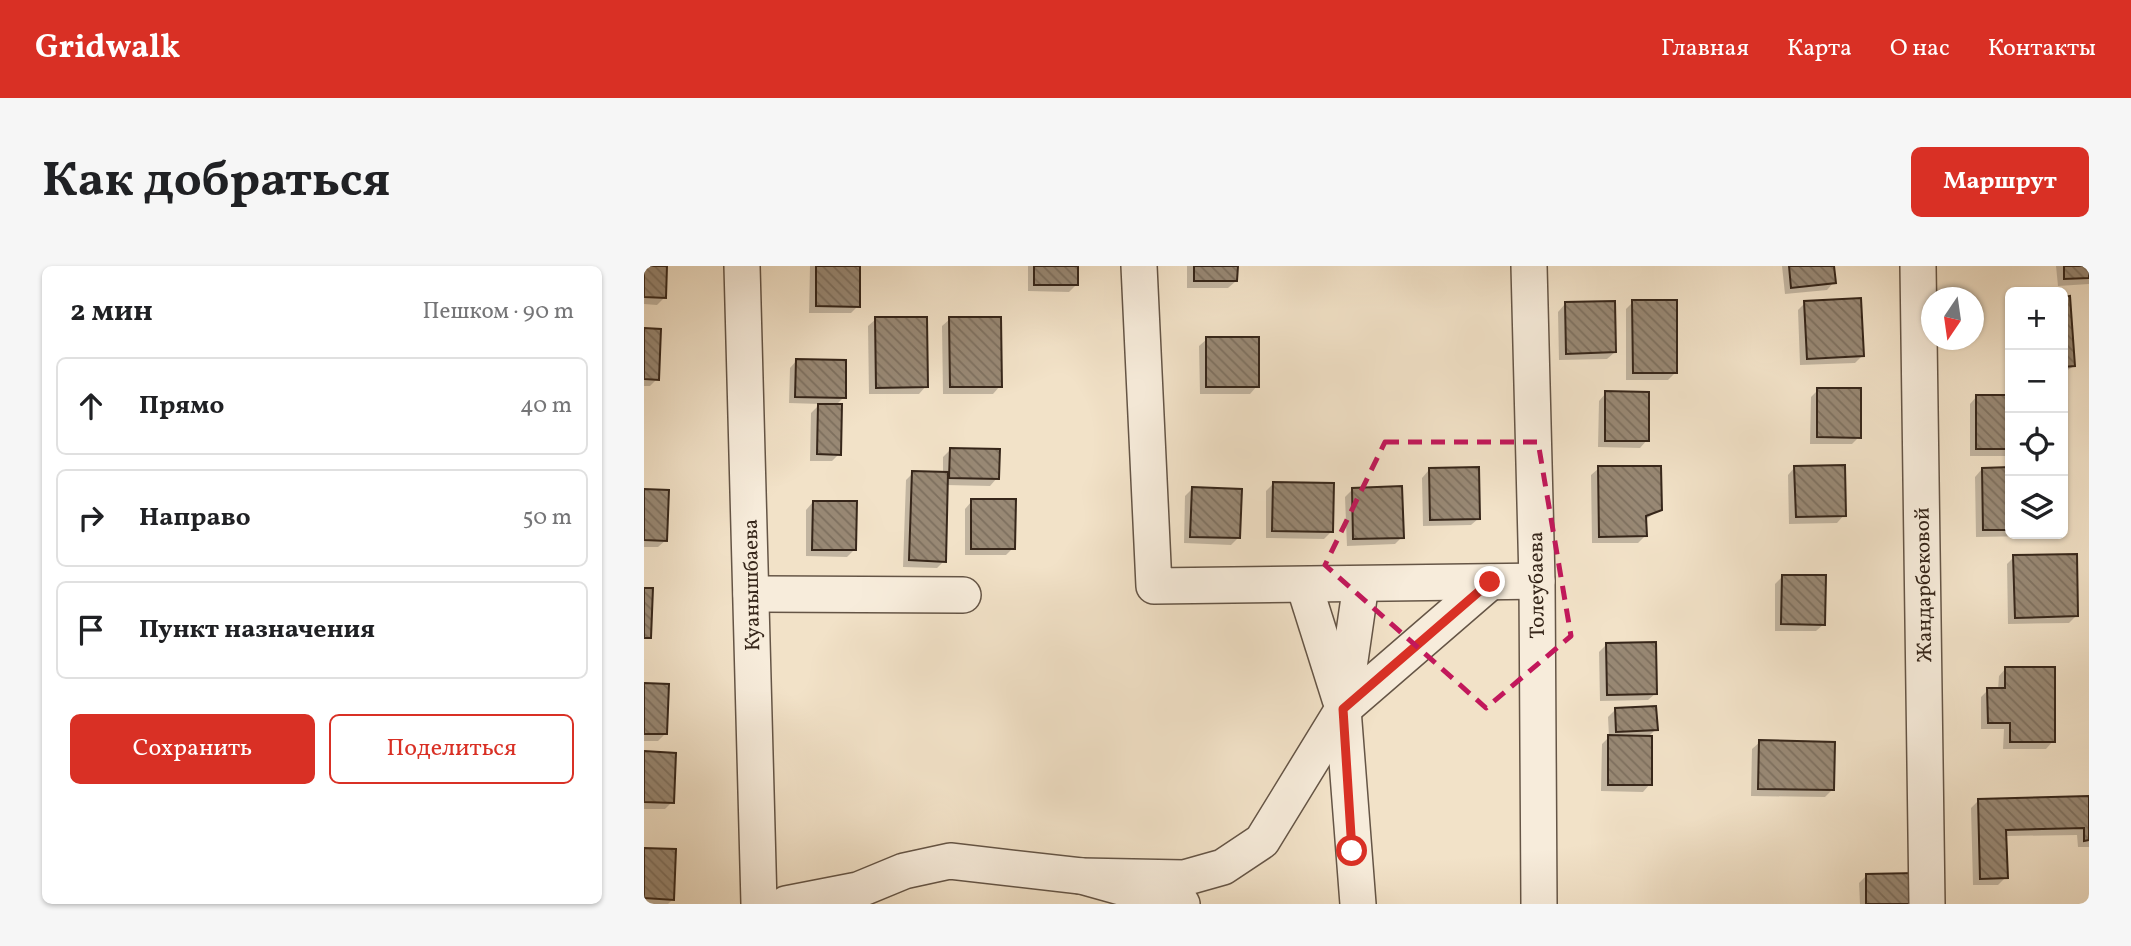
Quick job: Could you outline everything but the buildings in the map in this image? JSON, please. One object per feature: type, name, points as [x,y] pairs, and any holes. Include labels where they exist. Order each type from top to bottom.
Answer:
[{"type":"street","name":"Куанышбаева","points":[[743,266],[759,904]]},
{"type":"street","points":[[1139,266],[1154,586],[1537,581]]},
{"type":"street","name":"Толеубаева","points":[[1530,266],[1537,581],[1539,904]]},
{"type":"street","name":"Жандарбековой","points":[[1918,266],[1927,904]]},
{"type":"street","points":[[786,904],[858,890],[904,870],[950,861],[1081,876],[1184,878],[1223,867],[1262,841],[1343,709],[1490,582]]},
{"type":"street","points":[[1358,904],[1343,709],[1361,584]]},
{"type":"street","points":[[1304,585],[1343,709]]},
{"type":"street","points":[[751,594],[963,595]]},
{"type":"street","points":[[1081,876],[1182,904]]},
{"type":"highlighted area","points":[[1385,442],[1538,442],[1571,636],[1486,708],[1325,565]]},
{"type":"route","points":[[1352,851],[1343,709],[1490,582]]}]
